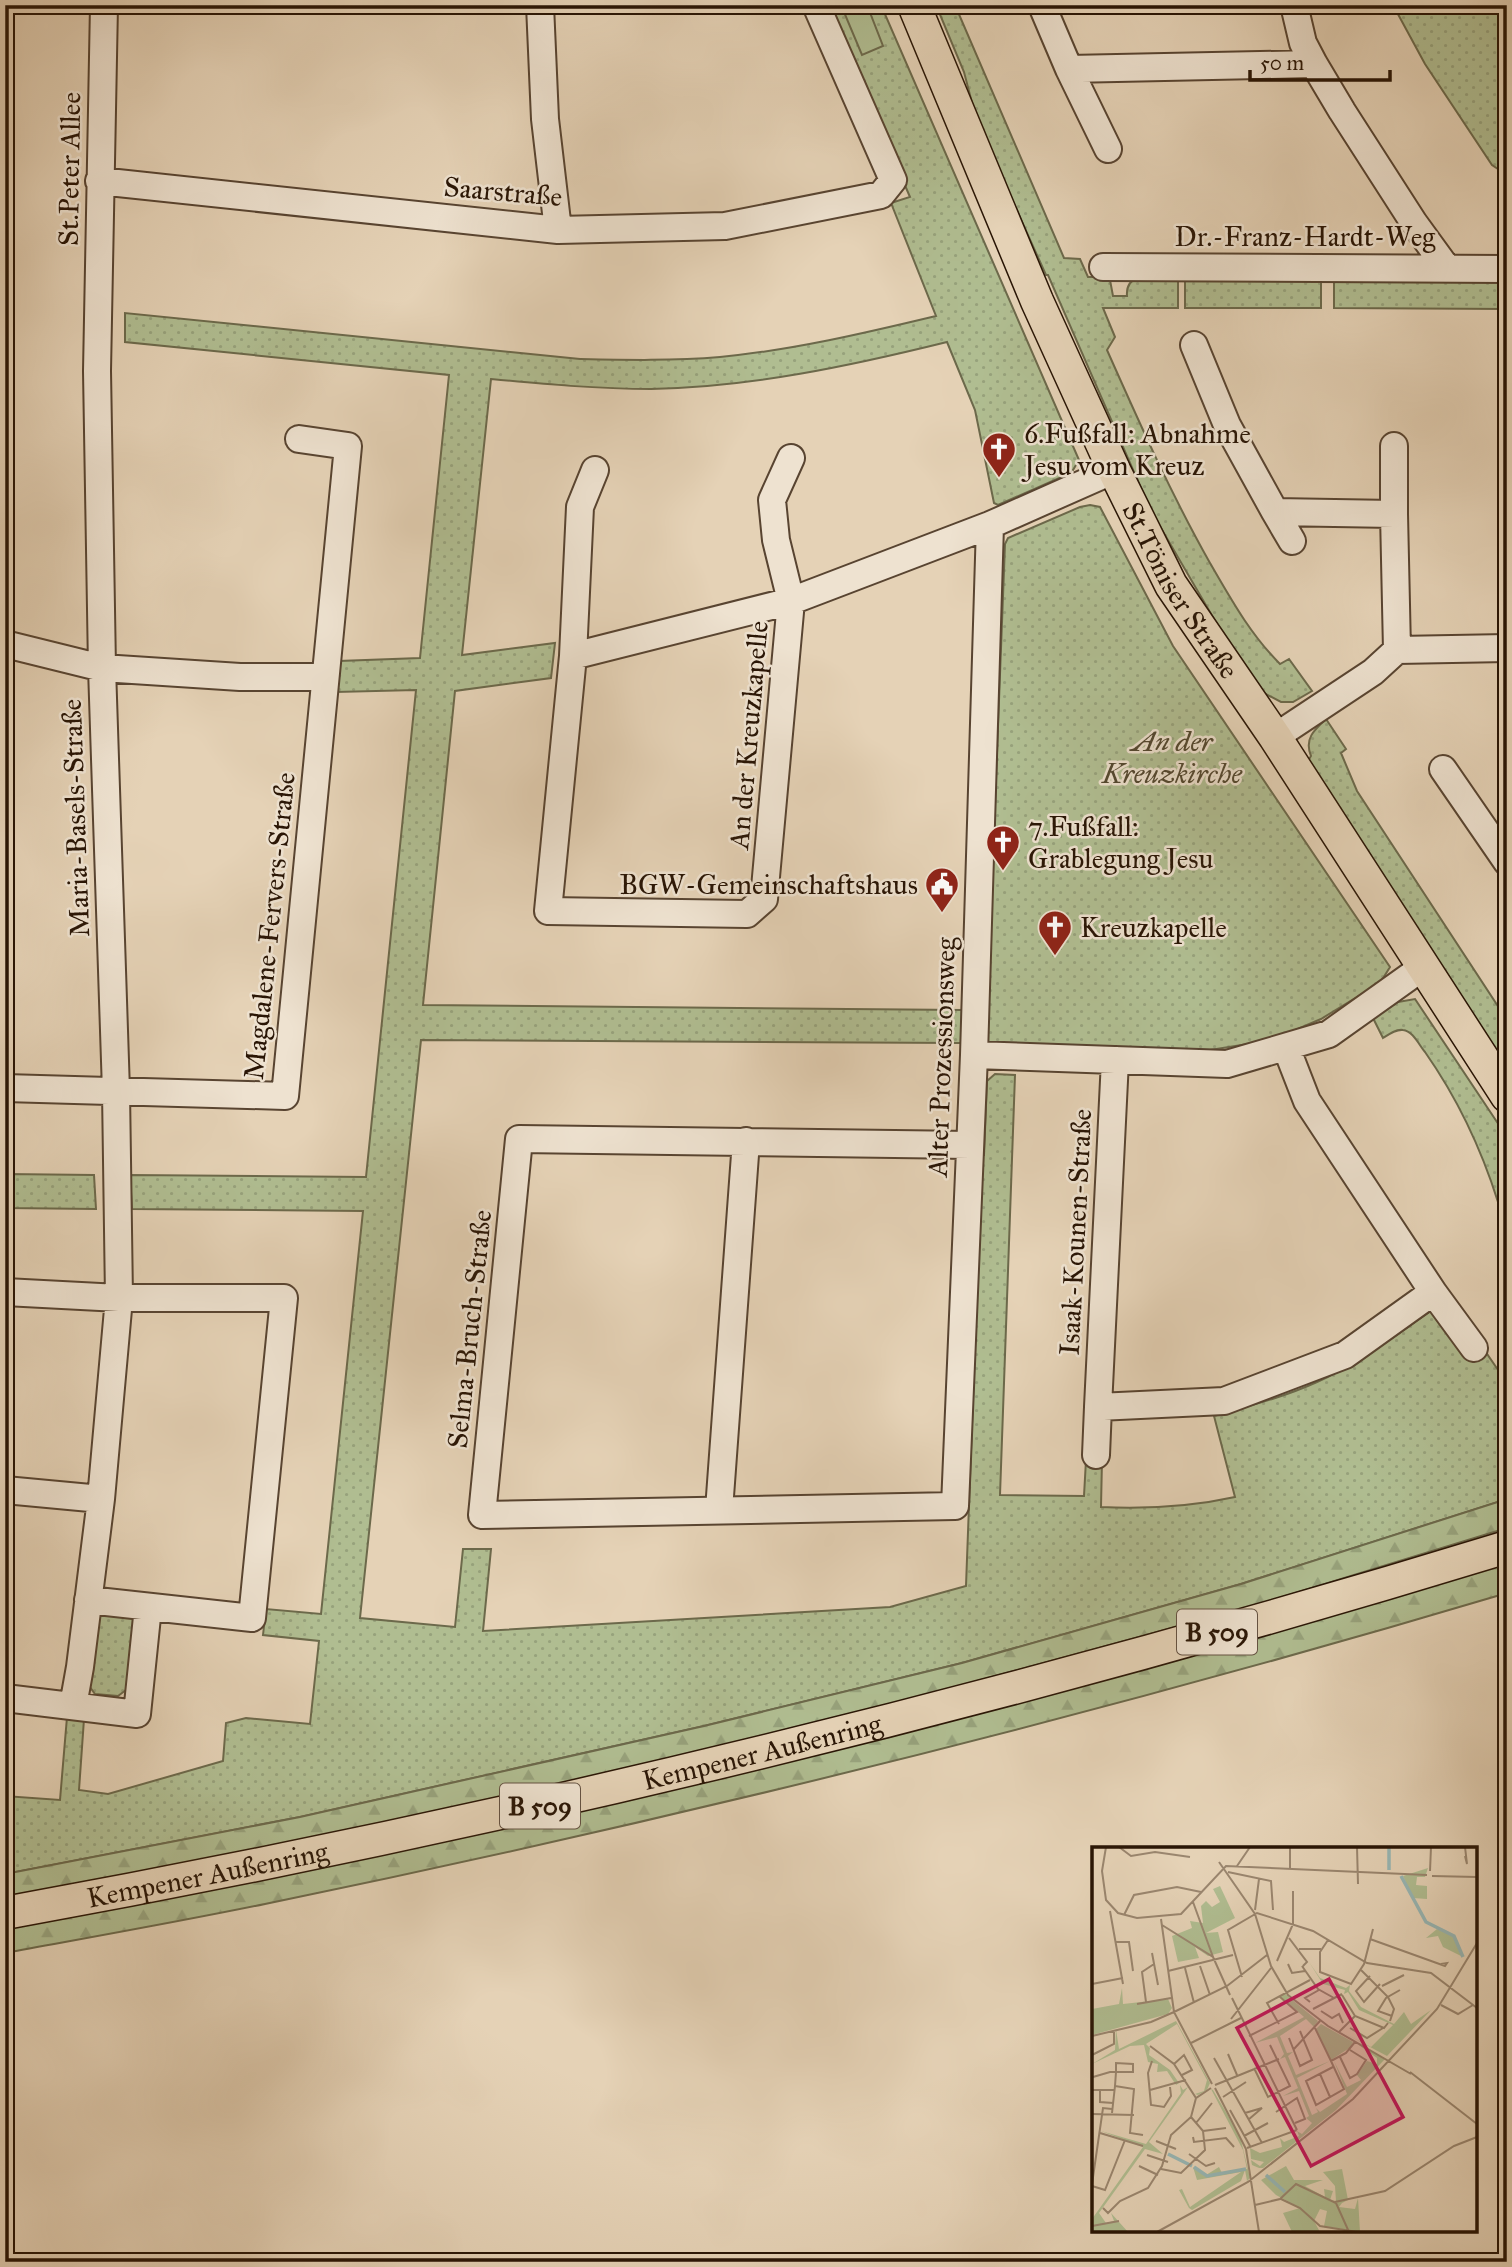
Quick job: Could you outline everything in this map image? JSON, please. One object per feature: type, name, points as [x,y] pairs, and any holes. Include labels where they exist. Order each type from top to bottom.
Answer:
[{"type":"main road","name":"St.Töniser Straße","points":[[914,5],[1037,301],[1114,470],[1171,585],[1275,737],[1507,1096]]},
{"type":"main road","name":"Kempener Außenring","points":[[5,1913],[313,1854],[652,1779],[1069,1674],[1507,1547]]},
{"type":"street","name":"St.Peter Allee","points":[[97,335],[104,5]]},
{"type":"street","points":[[540,5],[545,119],[558,230]]},
{"type":"street","name":"Saarstraße","points":[[99,181],[558,230],[726,226],[881,195],[893,180],[816,5]]},
{"type":"street","points":[[1294,5],[1303,43],[1314,64],[1414,223],[1446,267]]},
{"type":"street","points":[[1043,8],[1108,149]]},
{"type":"street","points":[[1069,69],[1314,64]]},
{"type":"street","name":"Dr.-Franz-Hardt-Weg","points":[[1103,267],[1507,269]]},
{"type":"street","name":"Maria-Basels-Straße","points":[[73,1706],[101,1499],[119,1298],[116,1091],[102,668],[97,335]]},
{"type":"street","points":[[1194,345],[1227,425],[1292,541]]},
{"type":"street","points":[[5,644],[102,668],[240,677],[325,677],[348,446],[299,439]]},
{"type":"street","points":[[1394,446],[1397,650]]},
{"type":"street","name":"An der Kreuzkapelle","points":[[595,470],[580,507],[573,656],[548,911],[747,914],[764,899],[791,601],[776,540],[772,500],[791,458]]},
{"type":"street","name":"An der Kreuzkapelle","points":[[573,656],[791,601],[990,525],[1114,470]]},
{"type":"street","points":[[1275,512],[1394,514]]},
{"type":"street","name":"Alter Prozessionsweg","points":[[955,1506],[974,1055],[990,525]]},
{"type":"street","points":[[1275,737],[1373,672],[1397,650],[1507,648]]},
{"type":"street","name":"Magdalene-Fervers-Straße","points":[[116,1091],[285,1096],[325,677]]},
{"type":"street","points":[[1443,769],[1504,851]]},
{"type":"street","points":[[974,1055],[1227,1063],[1329,1034],[1423,967]]},
{"type":"street","points":[[1286,1047],[1307,1101],[1433,1292],[1474,1348]]},
{"type":"street","name":"Isaak-Kounen-Straße","points":[[1096,1455],[1115,1060]]},
{"type":"street","points":[[5,1088],[116,1091]]},
{"type":"street","name":"Selma-Bruch-Straße","points":[[955,1506],[482,1515],[519,1139],[970,1145]]},
{"type":"street","points":[[719,1510],[746,1141]]},
{"type":"street","points":[[5,1292],[119,1298],[284,1298],[252,1618],[88,1600]]},
{"type":"street","points":[[1098,1407],[1224,1401],[1345,1355],[1433,1292]]},
{"type":"street","points":[[5,1490],[101,1499]]},
{"type":"street","points":[[5,1698],[137,1714],[148,1607]]},
{"type":"green space","points":[[827,5],[881,5],[1079,460],[1073,470],[1064,476],[998,505],[994,503],[975,410],[947,342],[800,374],[726,384],[651,389],[491,379],[462,655],[555,643],[551,678],[455,691],[423,1005],[962,1010],[961,1043],[421,1040],[360,1618],[455,1627],[463,1549],[491,1549],[483,1631],[890,1607],[966,1586],[982,1155],[987,1081],[995,1074],[1015,1075],[1000,1495],[1084,1496],[1086,1460],[1102,1460],[1101,1507],[1168,1506],[1235,1497],[1214,1416],[1279,1397],[1333,1374],[1437,1307],[1485,1351],[1507,1383],[1507,1499],[1241,1584],[962,1663],[704,1726],[300,1817],[5,1874],[5,1796],[60,1800],[67,1717],[84,1719],[79,1790],[108,1794],[223,1761],[226,1723],[246,1718],[310,1724],[319,1641],[263,1635],[266,1609],[321,1614],[363,1211],[132,1209],[130,1175],[366,1177],[416,690],[336,692],[339,661],[420,658],[449,375],[125,342],[125,313],[580,359],[633,360],[702,358],[775,350],[936,316],[891,203],[910,197]]},
{"type":"green space","points":[[841,5],[867,5],[883,46],[862,55]]},
{"type":"green space","points":[[936,5],[955,5],[1064,258],[1080,259],[1088,277],[1110,280],[1113,296],[1127,296],[1131,282],[1143,277],[1174,277],[1178,281],[1178,308],[1103,308],[1115,337],[1107,350],[1169,484],[1226,590],[1269,653],[1280,664],[1289,659],[1312,691],[1293,702],[1281,702],[1262,692],[1221,631],[1151,511],[1048,275],[977,122],[964,72]]},
{"type":"green space","points":[[1393,5],[1507,5],[1507,175],[1492,165],[1425,64]]},
{"type":"green space","points":[[1189,277],[1317,278],[1321,283],[1321,308],[1185,308],[1185,281]]},
{"type":"green space","points":[[1507,277],[1507,309],[1334,308],[1334,283],[1338,278]]},
{"type":"green space","name":"An der Kreuzkirche","points":[[1090,505],[1100,507],[1173,646],[1390,967],[1380,983],[1321,1019],[1286,1034],[1210,1050],[990,1045],[986,1040],[1005,544],[1008,538]]},
{"type":"green space","points":[[1326,719],[1346,749],[1341,753],[1357,791],[1507,1020],[1507,1077],[1308,761],[1311,756],[1311,735]]},
{"type":"green space","points":[[1415,999],[1507,1137],[1507,1203],[1498,1202],[1468,1124],[1418,1042],[1403,1030],[1383,1038],[1373,1018],[1398,1002]]},
{"type":"green space","points":[[5,1174],[94,1175],[96,1209],[5,1208]]},
{"type":"green space","points":[[1507,1499],[1507,1528],[1256,1605],[702,1756],[5,1904],[5,1874],[300,1817],[704,1726],[962,1663],[1241,1584]]},
{"type":"green space","points":[[1507,1562],[1507,1593],[1199,1681],[1044,1722],[733,1800],[421,1871],[232,1911],[5,1953],[5,1926]]},
{"type":"green space","points":[[104,1609],[127,1611],[137,1622],[130,1687],[118,1696],[95,1694],[87,1683],[93,1618]]},
{"type":"place","name":"6.Fußfall: Abnahme Jesu vom Kreuz","points":[[999,479]]},
{"type":"place","name":"7.Fußfall: Grablegung Jesu","points":[[1003,872]]},
{"type":"place","name":"BGW-Gemeinschaftshaus","points":[[942,914]]},
{"type":"place","name":"Kreuzkapelle","points":[[1055,957]]}]
